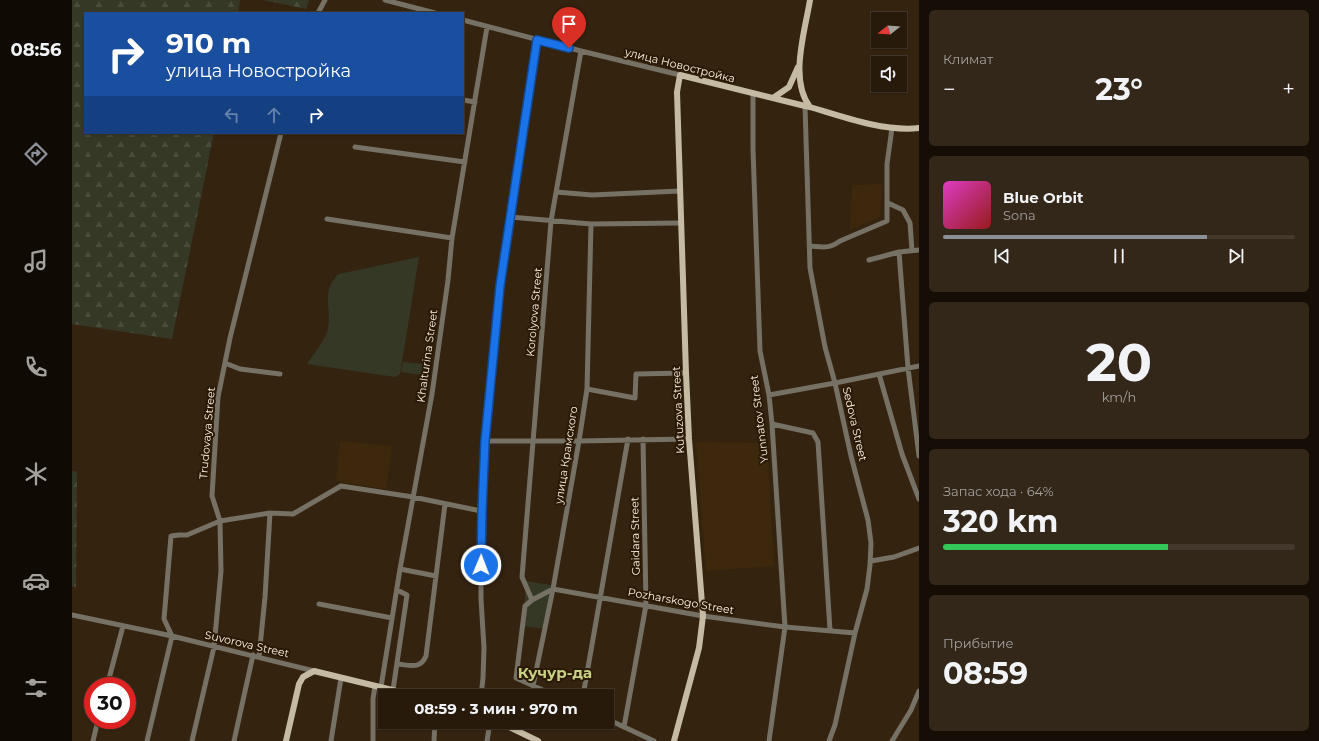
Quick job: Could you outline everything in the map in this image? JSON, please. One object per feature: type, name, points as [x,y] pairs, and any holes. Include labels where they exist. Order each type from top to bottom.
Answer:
[{"type":"main road","points":[[808,106],[799,80],[799,64],[810,0]]},
{"type":"main road","points":[[773,98],[789,87],[799,64]]},
{"type":"main road","name":"улица Новостройка","points":[[680,74],[808,106],[860,121],[892,128],[919,128]]},
{"type":"main road","name":"Kutuzova Street","points":[[674,741],[699,648],[703,616],[689,439],[686,373],[677,92],[680,74]]},
{"type":"main road","points":[[286,741],[299,684],[303,677],[314,671]]},
{"type":"main road","name":"Suvorova Street","points":[[314,671],[388,689]]},
{"type":"main road","points":[[514,729],[538,741]]},
{"type":"street","points":[[319,12],[325,0]]},
{"type":"street","points":[[385,0],[430,12]]},
{"type":"street","name":"улица Новостройка","points":[[464,20],[581,51],[680,74]]},
{"type":"street","name":"Khalturina Street","points":[[373,741],[373,699],[387,656],[400,569],[432,394],[448,280],[452,238],[487,27]]},
{"type":"street","points":[[482,689],[484,648],[481,592],[482,511],[485,441],[500,286],[537,40]]},
{"type":"street","name":"Korolyova Street","points":[[532,600],[522,577],[551,221],[581,51]]},
{"type":"street","name":"Yunnatov Street","points":[[753,93],[753,150],[760,350],[769,395],[772,424],[785,627],[769,741]]},
{"type":"street","points":[[464,100],[475,102]]},
{"type":"street","name":"Sedova Street","points":[[808,106],[810,246],[812,275],[825,347],[868,520],[871,543],[871,561],[867,589],[855,633],[835,725],[829,741]]},
{"type":"street","points":[[810,246],[828,248],[834,246],[840,241],[887,221],[887,164],[892,128]]},
{"type":"street","name":"Trudovaya Street","points":[[192,741],[214,647],[221,570],[220,521],[212,496],[218,397],[281,134]]},
{"type":"street","points":[[355,147],[465,162]]},
{"type":"street","points":[[556,192],[592,195],[680,191]]},
{"type":"street","points":[[888,203],[902,210],[910,223],[912,251]]},
{"type":"street","points":[[510,217],[591,224],[681,223]]},
{"type":"street","points":[[327,219],[452,238]]},
{"type":"street","name":"улица Крамского","points":[[533,686],[553,589],[587,389],[591,224]]},
{"type":"street","points":[[869,260],[899,252],[919,250]]},
{"type":"street","points":[[899,252],[908,368],[919,456]]},
{"type":"street","points":[[225,363],[240,369],[280,374]]},
{"type":"street","points":[[769,395],[919,366]]},
{"type":"street","points":[[587,389],[635,398],[636,374],[686,373]]},
{"type":"street","points":[[879,374],[902,454],[919,500]]},
{"type":"street","points":[[772,424],[813,433],[818,442],[830,630]]},
{"type":"street","points":[[585,689],[628,439]]},
{"type":"street","name":"Gaidara Street","points":[[624,727],[646,606],[643,439]]},
{"type":"street","points":[[485,441],[689,439]]},
{"type":"street","points":[[147,741],[172,636],[164,619],[171,536],[179,534],[187,535],[220,521],[270,513],[292,514],[341,486],[482,511]]},
{"type":"street","points":[[387,656],[397,661],[418,666],[423,662],[426,656],[446,504]]},
{"type":"street","points":[[259,657],[265,597],[270,513]]},
{"type":"street","points":[[871,561],[894,557],[919,548]]},
{"type":"street","points":[[400,569],[436,576]]},
{"type":"street","points":[[540,689],[516,678],[525,606],[532,600],[553,589]]},
{"type":"street","name":"Pozharskogo Street","points":[[553,589],[703,616],[785,627],[855,633]]},
{"type":"street","points":[[393,689],[407,595],[397,590]]},
{"type":"street","points":[[319,604],[392,618]]},
{"type":"street","name":"Suvorova Street","points":[[72,615],[172,636],[314,671]]},
{"type":"street","points":[[109,677],[123,626]]},
{"type":"street","points":[[234,741],[252,655]]},
{"type":"street","points":[[331,741],[341,678]]},
{"type":"street","points":[[892,741],[911,710],[919,691]]},
{"type":"street","points":[[614,722],[654,741]]},
{"type":"street","points":[[93,741],[96,729]]},
{"type":"street","points":[[434,741],[435,729]]},
{"type":"street","points":[[487,741],[489,729]]},
{"type":"shaded area","points":[[882,184],[880,217],[850,230],[852,185]]},
{"type":"shaded area","points":[[340,441],[392,446],[386,489],[336,481]]},
{"type":"shaded area","points":[[696,442],[767,443],[774,566],[706,571]]},
{"type":"green space","points":[[72,0],[240,0],[238,12],[84,12],[84,134],[214,134],[172,339],[72,324]]},
{"type":"green space","points":[[263,0],[309,0],[306,9]]},
{"type":"green space","points":[[419,257],[400,374],[395,377],[307,364],[327,333],[329,321],[328,293],[333,280],[339,274]]},
{"type":"green space","points":[[403,362],[423,364],[422,375],[401,372]]},
{"type":"green space","points":[[72,471],[77,472],[76,587],[72,586]]},
{"type":"green space","points":[[526,581],[550,585],[553,589],[545,629],[523,626]]},
{"type":"district","name":"Кучур-да","points":[[555,672]]},
{"type":"route","points":[[481,565],[485,441],[500,286],[537,40],[569,48]]}]
